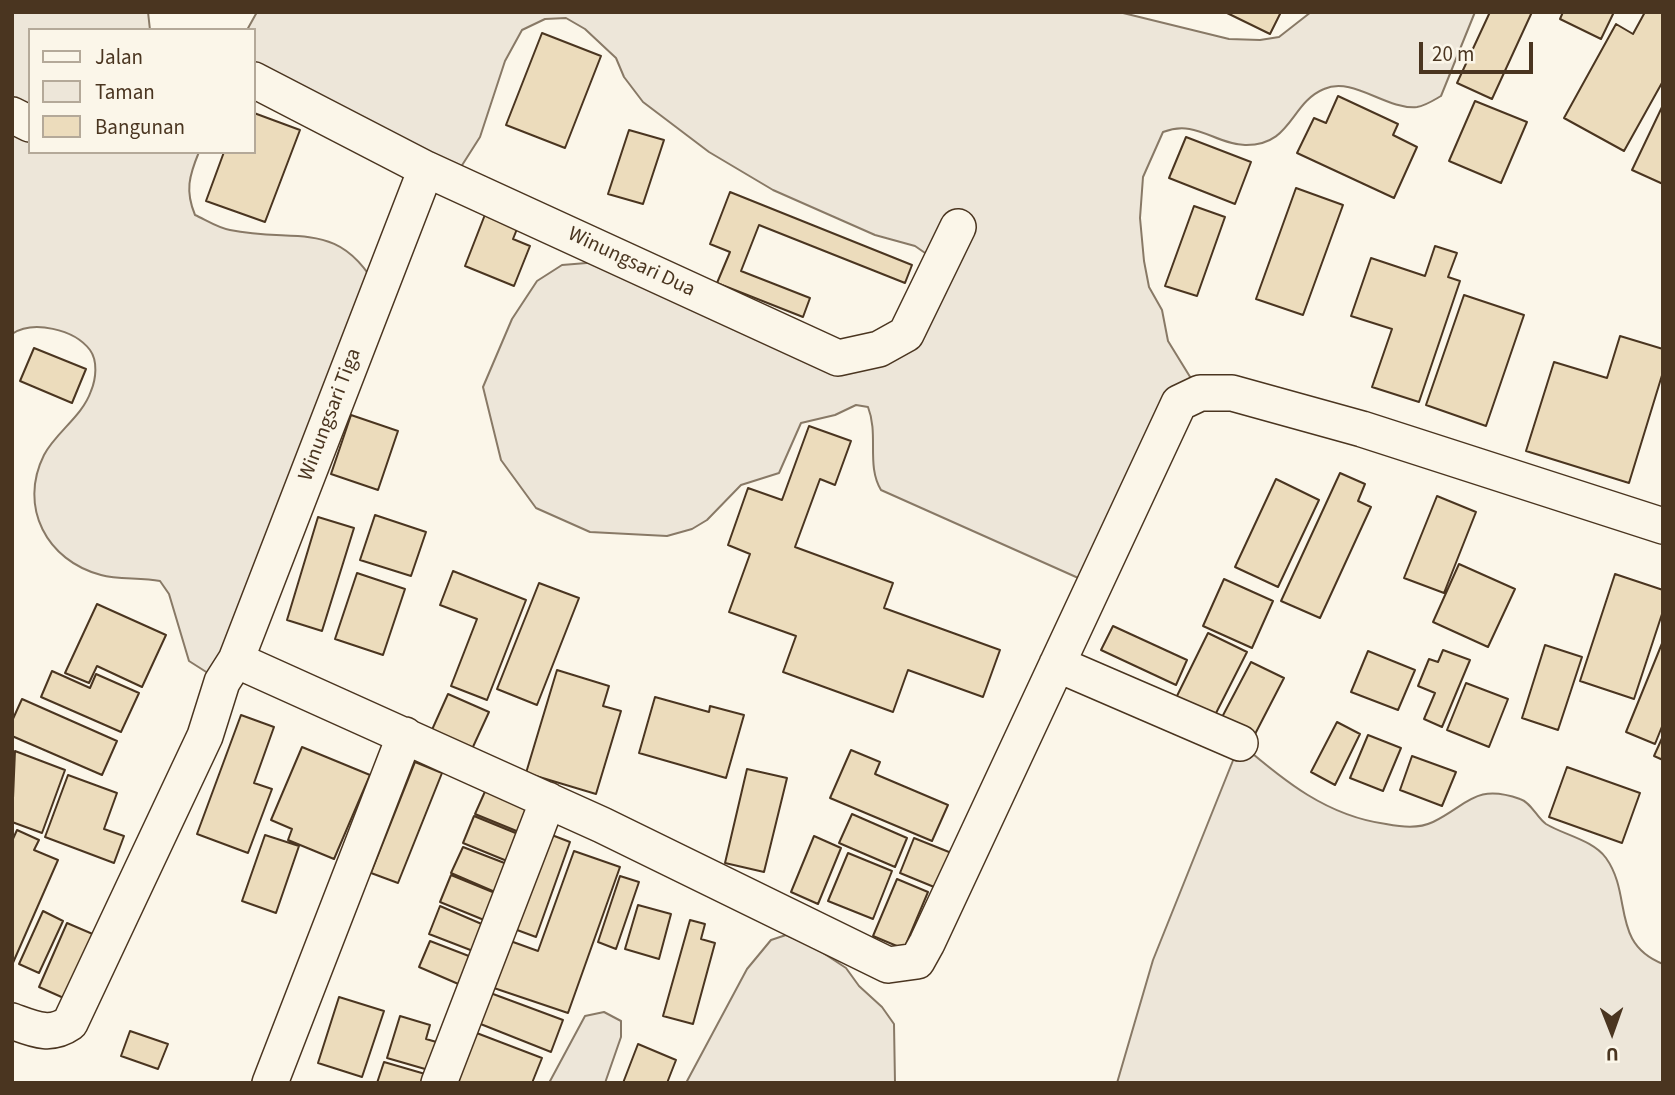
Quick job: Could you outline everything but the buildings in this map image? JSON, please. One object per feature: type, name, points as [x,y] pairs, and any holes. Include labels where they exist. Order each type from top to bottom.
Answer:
[{"type":"street","name":"Winungsari Dua","points":[[256,81],[426,169],[838,358],[879,349],[905,334],[958,227]]},
{"type":"street","points":[[12,116],[28,123]]},
{"type":"street","name":"Winungsari Tiga","points":[[12,1021],[41,1031],[57,1032],[70,1023],[205,736],[222,682],[236,660],[426,169]]},
{"type":"street","points":[[236,660],[548,800],[888,965],[917,961],[1179,404],[1200,393],[1232,393],[1362,429],[1663,526]]},
{"type":"street","points":[[1057,664],[1240,743]]},
{"type":"street","points":[[270,1083],[405,735]]},
{"type":"street","points":[[439,1083],[548,800]]},
{"type":"green space","points":[[12,12],[148,12],[150,28],[28,28],[28,154],[198,154],[190,184],[190,198],[195,215],[230,230],[315,238],[332,243],[348,252],[364,268],[379,291],[222,682],[189,661],[169,594],[160,581],[108,577],[82,568],[52,545],[42,529],[34,494],[37,475],[49,447],[87,400],[94,381],[95,365],[90,350],[64,332],[42,327],[12,334]]},
{"type":"green space","points":[[257,12],[1119,12],[1229,39],[1260,40],[1279,37],[1311,12],[1475,12],[1441,96],[1423,105],[1405,107],[1358,90],[1335,86],[1313,95],[1282,131],[1272,139],[1260,143],[1234,144],[1185,128],[1163,132],[1143,177],[1140,218],[1144,261],[1149,287],[1162,310],[1168,341],[1200,393],[1094,585],[881,490],[874,470],[873,428],[868,407],[856,405],[835,415],[801,423],[779,473],[741,485],[707,520],[692,529],[667,536],[590,532],[536,508],[501,460],[483,387],[512,319],[537,281],[562,265],[599,262],[838,358],[879,349],[928,255],[915,246],[875,235],[773,190],[709,152],[643,102],[624,77],[616,58],[585,29],[566,18],[545,19],[522,30],[505,61],[480,137],[452,181],[256,81],[256,28],[248,28]]},
{"type":"green space","points":[[1240,743],[1307,795],[1365,820],[1398,826],[1422,826],[1473,798],[1492,793],[1524,801],[1546,824],[1594,847],[1606,858],[1614,873],[1629,931],[1636,944],[1646,955],[1663,964],[1663,1083],[1117,1083],[1153,960]]},
{"type":"green space","points":[[786,935],[814,947],[846,968],[859,986],[882,1007],[894,1024],[895,1083],[686,1083],[747,969],[771,940]]},
{"type":"green space","points":[[604,1012],[621,1021],[621,1037],[605,1083],[549,1083],[585,1016]]}]
